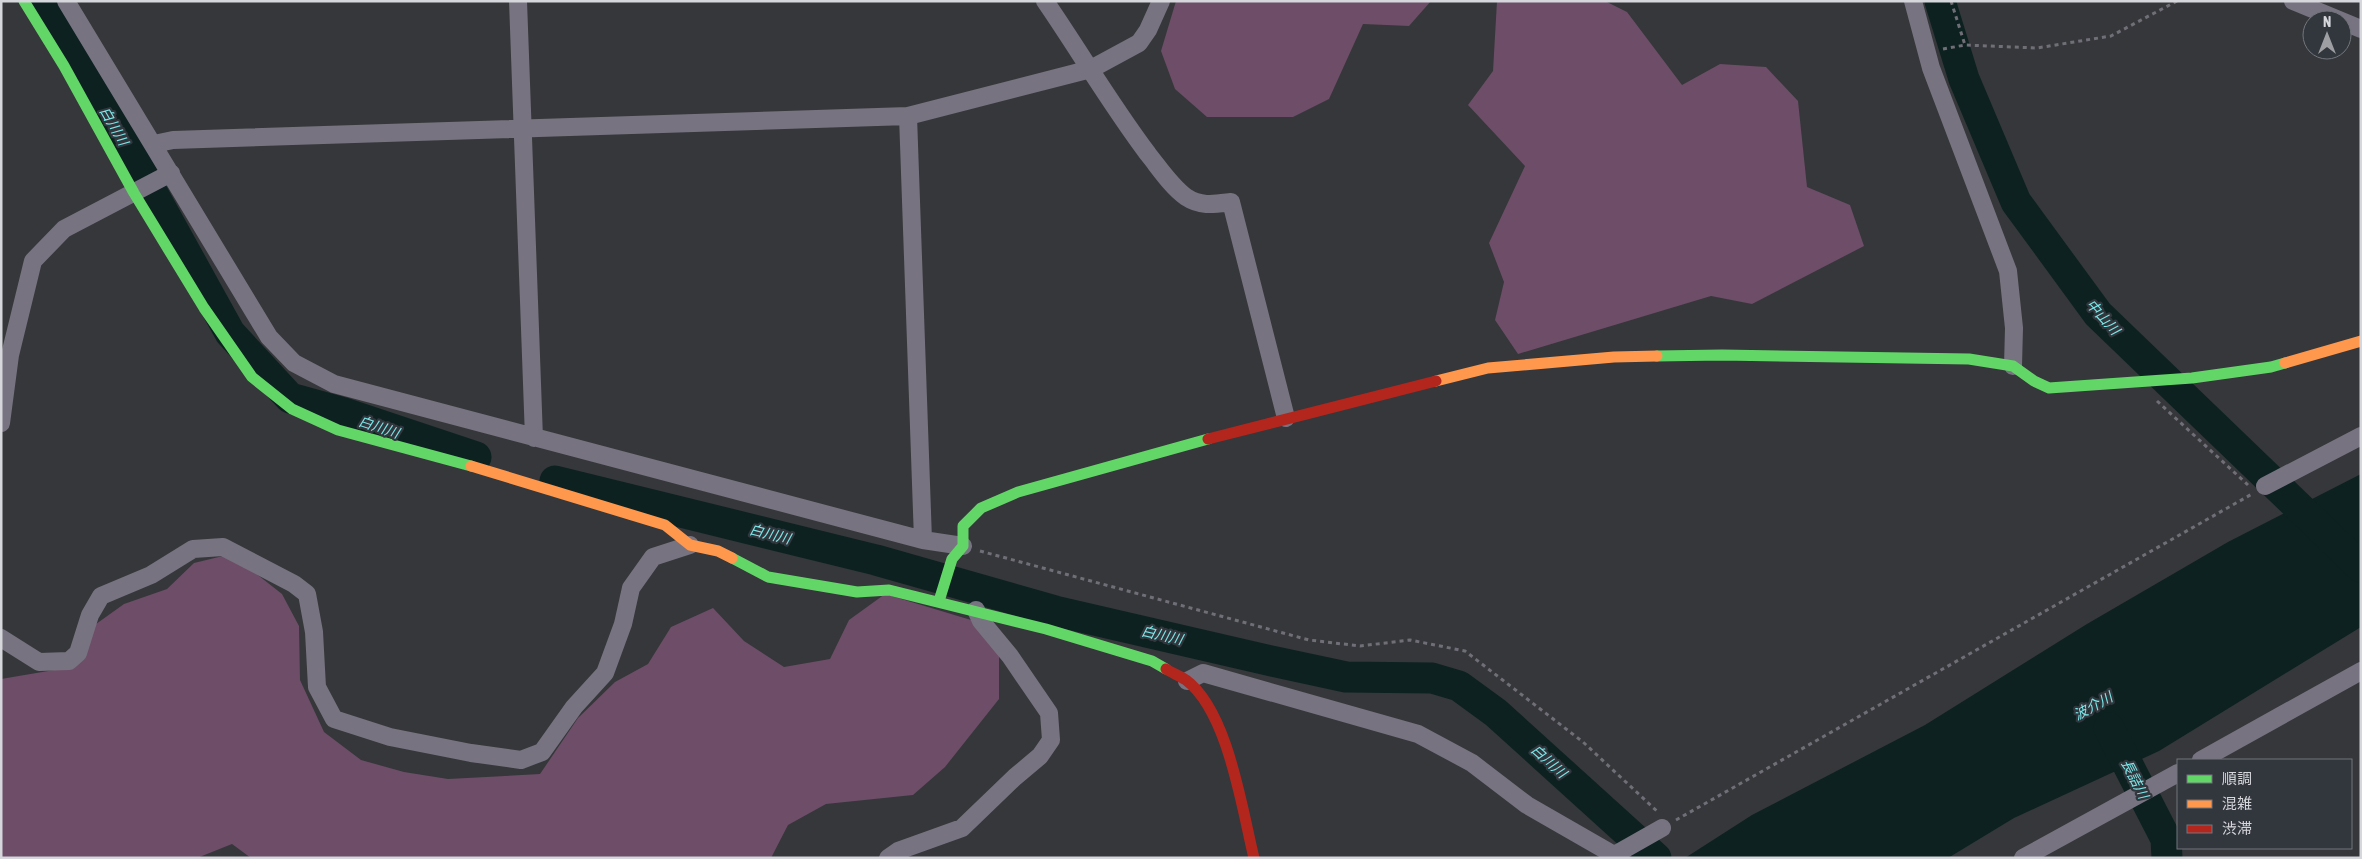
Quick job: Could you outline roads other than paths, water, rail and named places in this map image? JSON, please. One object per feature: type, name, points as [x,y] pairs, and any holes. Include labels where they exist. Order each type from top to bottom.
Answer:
[{"type":"street","points":[[24,1],[64,66],[134,193],[204,308],[252,377],[292,410],[338,430],[623,511],[665,525],[690,545],[718,551],[768,577],[857,592],[889,590],[941,595],[976,610],[1152,661],[1187,681],[1210,708],[1223,734],[1254,858]]},
{"type":"street","points":[[66,1],[154,144],[255,316],[269,337],[294,363],[334,384],[922,540],[957,552]]},
{"type":"street","points":[[518,1],[534,438]]},
{"type":"street","points":[[1045,1],[1091,69],[1115,110],[1172,184],[1187,198],[1206,205],[1231,202],[1286,418]]},
{"type":"street","points":[[154,144],[173,140],[908,116],[1091,69],[1139,43],[1148,30],[1161,1]]},
{"type":"street","points":[[1913,1],[1928,51],[1931,68],[2008,271],[2014,328],[2014,366]]},
{"type":"street","points":[[2293,1],[2361,29]]},
{"type":"street","points":[[908,116],[922,540]]},
{"type":"street","points":[[1,423],[10,355],[34,261],[64,229],[171,173]]},
{"type":"street","points":[[941,595],[957,552],[963,526],[981,508],[1018,492],[1142,456],[1286,418],[1488,368],[1614,357],[1722,355],[1960,359],[2014,366],[2034,381],[2049,388],[2192,378],[2271,367],[2361,341]]},
{"type":"street","points":[[2265,486],[2361,436]]},
{"type":"street","points":[[1,638],[39,662],[69,661],[78,653],[90,615],[101,596],[151,575],[193,549],[223,547],[294,584],[308,594],[314,632],[317,687],[334,719],[390,737],[471,753],[521,760],[542,752],[574,707],[605,673],[623,624],[631,588],[653,557],[690,545]]},
{"type":"street","points":[[888,858],[898,851],[962,828],[1015,777],[1040,756],[1050,740],[1049,713],[1010,656],[980,621],[976,610]]},
{"type":"street","points":[[2203,759],[2361,671]]},
{"type":"street","points":[[1187,681],[1203,673],[1418,734],[1472,763],[1527,805],[1612,856],[1665,823]]},
{"type":"street","points":[[2023,858],[2177,774]]},
{"type":"water","name":"波介川","points":[[2361,474],[2361,627],[2159,751],[2014,818],[1948,858],[1685,858],[1752,815],[1925,725],[2087,624],[2228,542]]},
{"type":"waterway","name":"白川川","points":[[41,1],[126,145],[230,333],[290,398],[344,413],[476,457]]},
{"type":"waterway","name":"中山川","points":[[1940,1],[1964,79],[2016,202],[2098,314],[2361,567]]},
{"type":"waterway","name":"白川川","points":[[555,481],[876,560],[1055,611],[1267,660],[1346,677],[1432,678],[1459,686],[1496,713],[1656,858]]},
{"type":"waterway","name":"長詰川","points":[[2109,728],[2166,839],[2167,858]]}]
